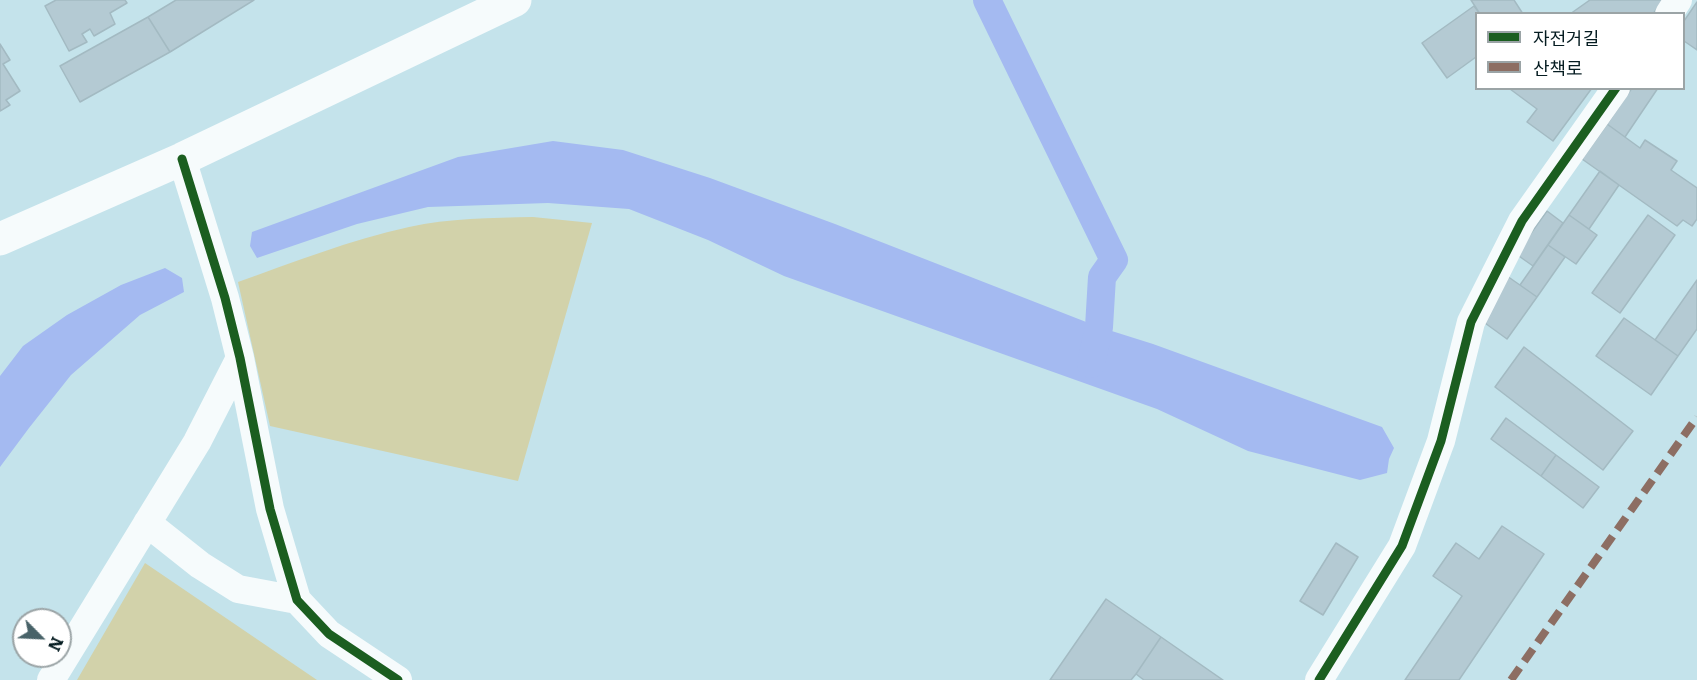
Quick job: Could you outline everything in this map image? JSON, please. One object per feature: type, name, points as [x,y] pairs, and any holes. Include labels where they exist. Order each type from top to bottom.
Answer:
[{"type":"main road","points":[[0,238],[182,159],[516,0]]},
{"type":"street","points":[[1318,680],[1402,546],[1441,441],[1471,322],[1476,312],[1522,221],[1615,90]]},
{"type":"street","points":[[182,159],[225,298],[240,358],[270,509],[297,600],[329,634],[398,680]]},
{"type":"street","points":[[51,680],[197,442],[240,358]]},
{"type":"street","points":[[147,523],[200,565],[237,588],[297,600]]},
{"type":"green space","points":[[533,217],[592,223],[518,481],[270,426],[238,282],[344,245],[409,227],[455,220]]},
{"type":"green space","points":[[145,563],[317,680],[77,680]]},
{"type":"water","points":[[553,141],[623,150],[710,178],[1099,327],[1153,344],[1382,427],[1394,448],[1389,459],[1387,473],[1360,480],[1248,451],[1157,409],[784,276],[708,240],[629,209],[548,203],[428,207],[357,224],[257,258],[250,246],[252,232],[458,157]]},
{"type":"water","points":[[165,268],[182,278],[184,292],[140,315],[71,375],[0,467],[0,376],[23,346],[67,315],[121,285]]},
{"type":"building","points":[[56,0],[125,0],[127,3],[110,13],[115,24],[94,36],[90,29],[82,34],[87,42],[69,51],[45,6]]},
{"type":"building","points":[[176,0],[254,0],[170,52],[148,17]]},
{"type":"building","points":[[1471,0],[1514,0],[1522,12],[1479,12]]},
{"type":"building","points":[[1590,0],[1663,0],[1654,12],[1573,12]]},
{"type":"building","points":[[1697,2],[1697,50],[1685,42],[1685,20]]},
{"type":"building","points":[[1474,6],[1478,12],[1475,12],[1475,58],[1447,78],[1422,43]]},
{"type":"building","points":[[148,17],[170,52],[80,102],[60,66]]},
{"type":"building","points":[[0,44],[10,60],[3,64],[20,91],[6,100],[10,105],[0,111]]},
{"type":"building","points":[[1511,90],[1591,90],[1553,141],[1527,122],[1537,109]]},
{"type":"building","points":[[1631,90],[1657,90],[1625,137],[1607,124]]},
{"type":"building","points":[[1607,124],[1640,148],[1645,140],[1677,161],[1671,170],[1697,188],[1697,219],[1692,226],[1683,220],[1677,226],[1582,159]]},
{"type":"building","points":[[1600,171],[1619,185],[1589,229],[1569,215]]},
{"type":"building","points":[[1547,211],[1563,223],[1533,266],[1516,254]]},
{"type":"building","points":[[1569,215],[1597,235],[1576,264],[1548,245]]},
{"type":"building","points":[[1648,215],[1675,235],[1620,313],[1592,293]]},
{"type":"building","points":[[1548,245],[1565,257],[1537,297],[1520,285]]},
{"type":"building","points":[[1507,276],[1537,297],[1507,339],[1478,318]]},
{"type":"building","points":[[1697,280],[1697,329],[1678,356],[1655,340]]},
{"type":"building","points":[[1624,318],[1678,356],[1651,395],[1596,356]]},
{"type":"building","points":[[1524,347],[1633,431],[1603,470],[1495,387]]},
{"type":"building","points":[[1506,418],[1556,455],[1541,476],[1491,439]]},
{"type":"building","points":[[1556,455],[1599,487],[1583,508],[1541,476]]},
{"type":"building","points":[[1502,526],[1544,554],[1459,680],[1405,680],[1462,596],[1433,576],[1456,543],[1479,559]]},
{"type":"building","points":[[1336,543],[1358,557],[1323,615],[1300,601]]},
{"type":"building","points":[[1106,599],[1161,637],[1136,674],[1131,680],[1050,680]]},
{"type":"building","points":[[1161,637],[1223,680],[1144,680],[1136,674]]},
{"type":"waterway","points":[[987,0],[1114,260],[1102,277],[1099,327],[1091,364]]},
{"type":"marked path","points":[[1511,680],[1697,417]]},
{"type":"cycle path","points":[[1319,680],[1402,546],[1441,441],[1471,322],[1522,221],[1615,90]]},
{"type":"cycle path","points":[[182,159],[225,298],[240,358],[270,509],[297,600],[329,634],[398,680]]}]
